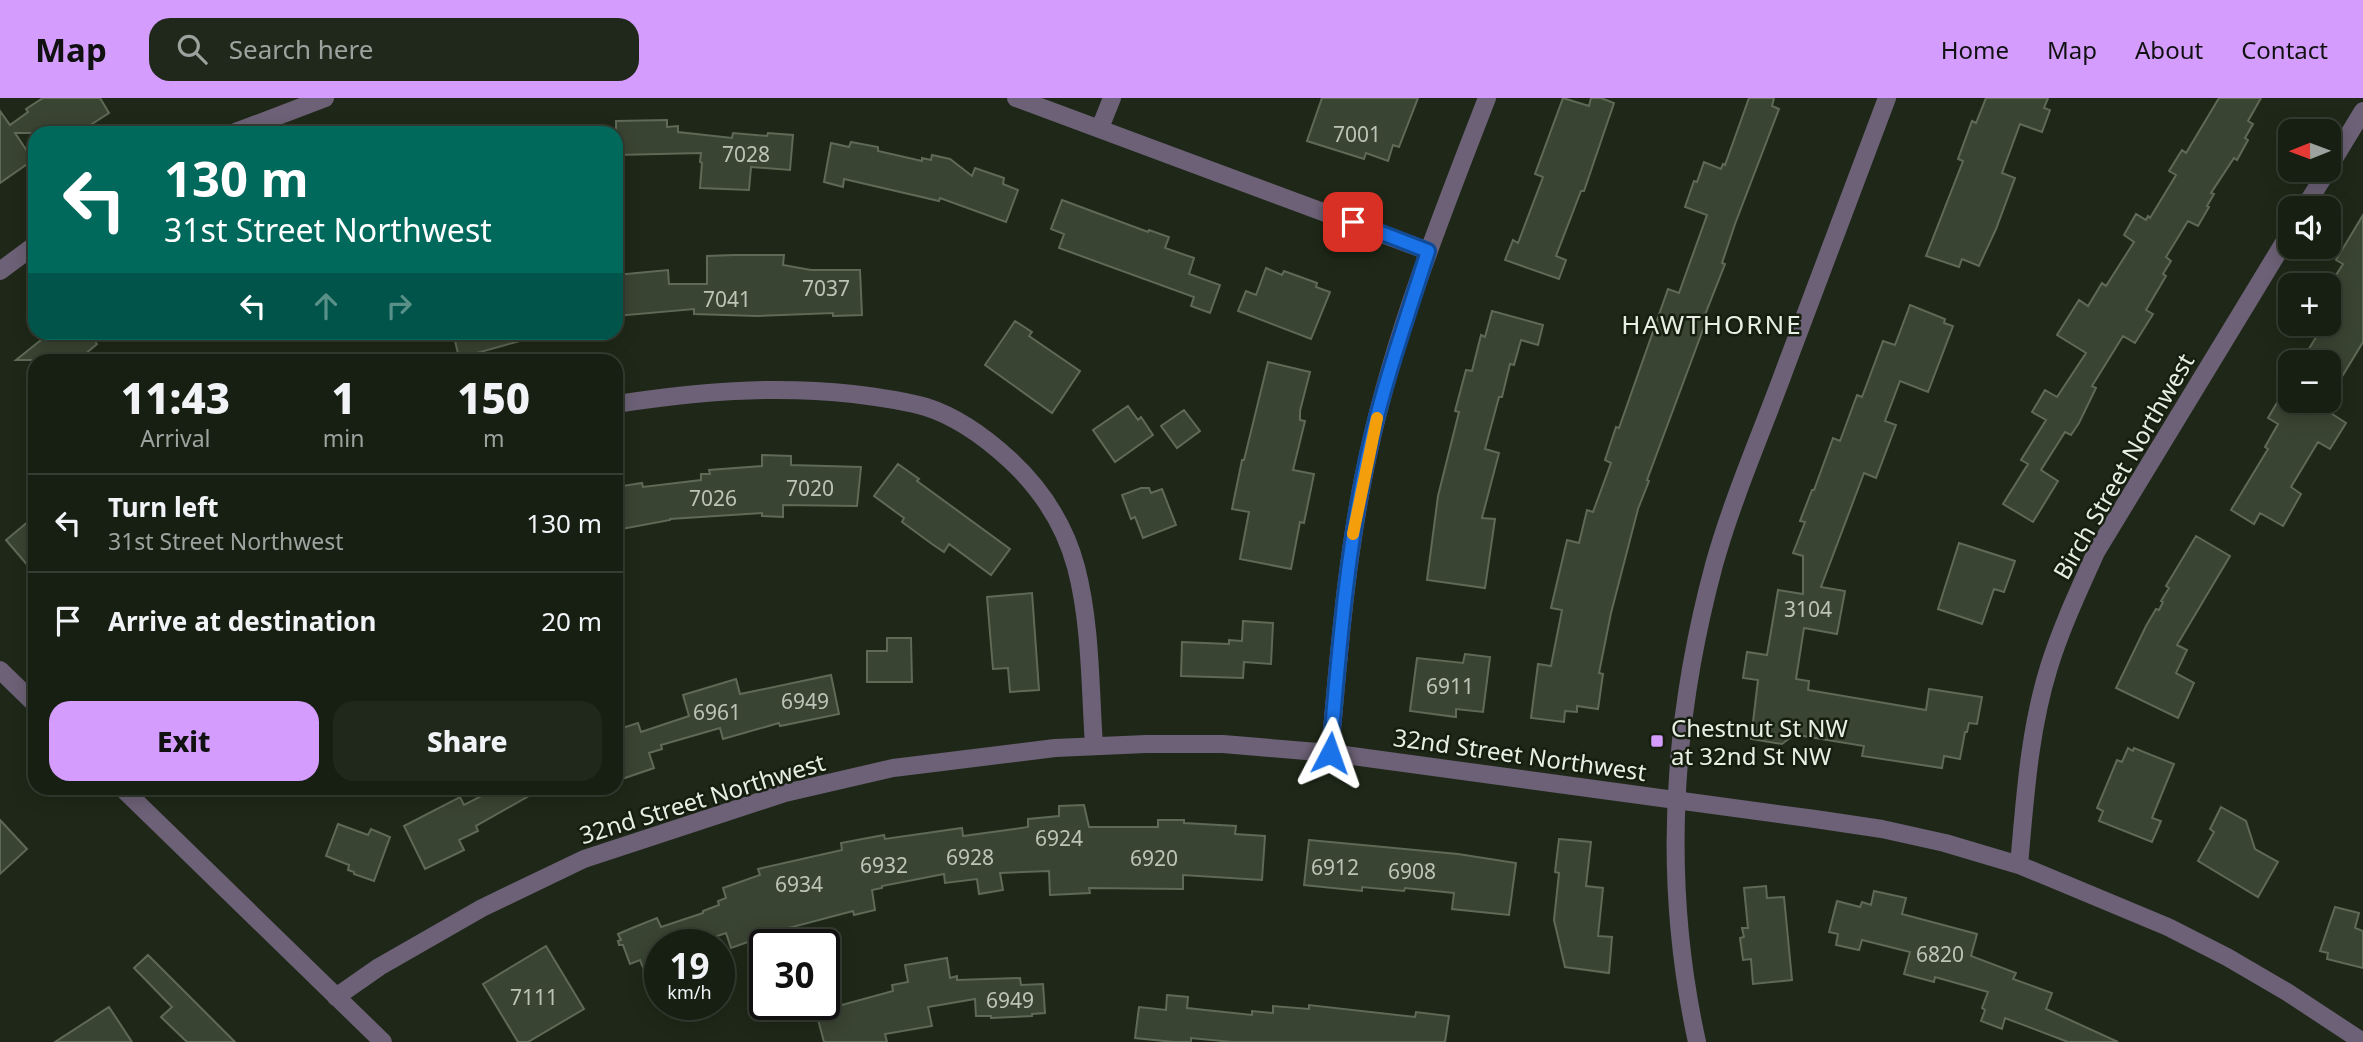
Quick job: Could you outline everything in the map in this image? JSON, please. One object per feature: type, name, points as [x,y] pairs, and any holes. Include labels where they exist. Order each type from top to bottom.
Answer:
[{"type":"street","points":[[251,126],[325,98]]},
{"type":"street","points":[[1016,98],[1428,251]]},
{"type":"street","points":[[1100,128],[1112,98]]},
{"type":"street","points":[[1330,753],[1346,585],[1364,473],[1395,351],[1428,251],[1487,98]]},
{"type":"street","points":[[1697,1042],[1679,930],[1675,859],[1678,762],[1698,634],[1725,531],[1887,98]]},
{"type":"street","points":[[2342,145],[2363,111]]},
{"type":"street","points":[[0,271],[28,250]]},
{"type":"street","name":"Birch Street Northwest","points":[[2019,865],[2036,722],[2048,668],[2072,605],[2096,552],[2278,252]]},
{"type":"street","points":[[623,403],[728,390],[810,389],[890,398],[928,408],[960,422],[989,441],[1040,490],[1060,526],[1076,566],[1085,613],[1094,746]]},
{"type":"street","points":[[0,670],[28,697]]},
{"type":"street","name":"32nd Street Northwest","points":[[336,997],[419,943],[534,881],[584,859],[785,793],[893,768],[1055,748],[1223,744],[1330,753],[1882,829],[1972,850],[2019,865],[2198,942],[2275,984],[2363,1042]]},
{"type":"street","points":[[128,795],[383,1042]]},
{"type":"building","points":[[43,98],[100,98],[109,113],[89,126],[28,126],[28,133],[15,133],[28,152],[28,163],[0,183],[0,111],[10,125],[28,112],[26,109]]},
{"type":"building","points":[[1322,98],[1418,98],[1399,147],[1393,145],[1388,161],[1366,153],[1364,159],[1307,141]]},
{"type":"building","points":[[1563,98],[1589,106],[1591,98],[1601,98],[1614,103],[1584,191],[1581,191],[1556,256],[1566,260],[1559,279],[1505,260],[1513,240],[1518,243],[1543,177],[1535,174]]},
{"type":"building","points":[[1749,98],[1774,98],[1772,106],[1779,109],[1735,224],[1722,263],[1725,264],[1703,320],[1706,321],[1638,509],[1611,613],[1599,673],[1603,674],[1598,709],[1577,706],[1577,712],[1565,711],[1564,722],[1531,718],[1538,664],[1551,666],[1562,610],[1551,608],[1567,540],[1579,543],[1587,510],[1593,512],[1611,463],[1605,460],[1616,427],[1619,428],[1668,289],[1679,293],[1707,215],[1685,207],[1694,181],[1697,182],[1704,162],[1721,169],[1723,164],[1725,165]]},
{"type":"building","points":[[1986,98],[2048,98],[2044,108],[2050,110],[2042,132],[2020,124],[2002,173],[2015,178],[1996,229],[1979,266],[1962,259],[1959,267],[1926,256],[1963,161],[1958,159],[1972,121],[1976,123]]},
{"type":"building","points":[[2219,98],[2261,98],[2248,121],[2253,124],[2245,138],[2248,140],[2237,160],[2234,158],[2211,193],[2214,194],[2207,206],[2209,207],[2198,226],[2188,221],[2166,257],[2171,261],[2163,274],[2166,276],[2146,310],[2153,314],[2135,343],[2123,336],[2092,386],[2096,388],[2079,423],[2071,435],[2065,432],[2041,470],[2058,481],[2033,522],[2003,504],[2028,464],[2021,460],[2046,420],[2032,412],[2045,390],[2057,397],[2086,353],[2057,335],[2079,300],[2088,306],[2102,283],[2106,286],[2134,242],[2124,235],[2136,214],[2146,220],[2148,216],[2150,218],[2176,175],[2169,171],[2182,150],[2186,153]]},
{"type":"building","points":[[667,120],[667,127],[678,126],[678,132],[732,138],[733,133],[793,135],[790,170],[751,167],[749,190],[700,188],[701,153],[623,155],[623,126],[616,126],[616,121]]},
{"type":"building","points":[[851,142],[878,147],[878,151],[922,161],[922,158],[931,160],[932,155],[950,159],[972,176],[975,168],[1004,178],[1003,184],[1018,190],[1006,222],[940,198],[939,201],[844,179],[843,187],[824,182],[831,143],[849,147]]},
{"type":"building","points":[[1062,200],[1148,232],[1149,230],[1169,237],[1165,248],[1194,258],[1189,274],[1220,285],[1210,313],[1191,306],[1194,297],[1059,248],[1064,234],[1051,229]]},
{"type":"building","points":[[2363,215],[2363,342],[2341,378],[2341,350],[2308,350],[2317,336],[2341,336],[2341,273],[2337,273],[2343,264],[2336,260],[2341,259],[2341,252]]},
{"type":"building","points":[[784,255],[783,265],[811,270],[860,270],[862,315],[694,314],[694,309],[623,315],[623,274],[668,270],[669,284],[707,284],[707,256]]},
{"type":"building","points":[[1266,268],[1282,275],[1284,271],[1317,283],[1316,287],[1330,292],[1311,339],[1238,311],[1246,291],[1256,295]]},
{"type":"building","points":[[1910,305],[1945,319],[1944,323],[1953,326],[1928,392],[1900,381],[1885,421],[1896,425],[1876,478],[1864,473],[1821,587],[1845,591],[1837,634],[1804,628],[1796,679],[1809,681],[1808,690],[1926,710],[1929,689],[1982,697],[1977,724],[1969,723],[1965,732],[1960,759],[1944,756],[1942,768],[1862,756],[1864,746],[1791,734],[1782,744],[1751,739],[1758,680],[1743,678],[1747,652],[1767,655],[1778,590],[1803,594],[1803,556],[1793,553],[1805,522],[1800,521],[1833,438],[1840,441],[1857,395],[1862,397],[1883,341],[1895,345]]},
{"type":"building","points":[[1492,311],[1543,325],[1538,345],[1521,340],[1514,365],[1510,364],[1502,397],[1499,397],[1485,449],[1499,453],[1482,518],[1495,519],[1485,588],[1427,580],[1438,496],[1459,412],[1455,411],[1466,370],[1472,371],[1481,335],[1485,337]]},
{"type":"building","points":[[1015,321],[1032,332],[1029,336],[1080,371],[1052,413],[985,365]]},
{"type":"building","points":[[41,340],[94,340],[97,344],[85,354],[28,354],[28,360],[16,360]]},
{"type":"building","points":[[455,340],[523,340],[473,354],[458,354]]},
{"type":"building","points":[[1268,362],[1310,372],[1300,411],[1300,420],[1305,421],[1293,470],[1314,474],[1304,523],[1300,522],[1291,569],[1240,559],[1249,512],[1232,509]]},
{"type":"building","points":[[2278,401],[2278,413],[2331,413],[2346,423],[2330,449],[2318,442],[2291,487],[2301,494],[2283,526],[2260,513],[2254,524],[2231,510],[2268,449],[2265,447],[2278,424],[2268,418]]},
{"type":"building","points":[[1128,406],[1138,420],[1141,417],[1153,435],[1115,462],[1093,430]]},
{"type":"building","points":[[1184,410],[1200,431],[1177,448],[1161,426]]},
{"type":"building","points":[[762,455],[791,456],[791,465],[861,467],[857,506],[783,505],[783,517],[762,516],[762,513],[670,519],[623,529],[623,486],[642,483],[643,487],[701,480],[701,474],[710,474],[709,470],[762,466]]},
{"type":"building","points":[[898,464],[1010,549],[991,575],[949,544],[944,552],[932,544],[902,522],[904,518],[874,496]]},
{"type":"building","points":[[1149,488],[1151,493],[1162,489],[1176,525],[1143,538],[1135,517],[1131,519],[1122,495]]},
{"type":"building","points":[[28,522],[28,566],[6,540]]},
{"type":"building","points":[[2196,536],[2230,556],[2177,645],[2187,650],[2176,673],[2194,683],[2178,718],[2116,688],[2146,626],[2163,602],[2161,601],[2169,588],[2166,586]]},
{"type":"building","points":[[1959,543],[2015,561],[2004,592],[1994,589],[1982,624],[1938,609]]},
{"type":"building","points":[[1032,593],[1039,690],[1010,692],[1008,668],[993,669],[987,597]]},
{"type":"building","points":[[1243,621],[1273,623],[1271,664],[1244,662],[1243,678],[1181,676],[1182,642],[1229,644],[1229,640],[1242,641]]},
{"type":"building","points":[[887,638],[911,638],[912,682],[867,682],[867,651],[887,651]]},
{"type":"building","points":[[1465,654],[1490,657],[1483,712],[1456,709],[1456,717],[1410,711],[1417,658],[1463,663]]},
{"type":"building","points":[[831,675],[839,714],[780,726],[779,723],[723,739],[720,728],[661,745],[662,749],[649,753],[654,768],[623,779],[623,728],[638,723],[641,732],[689,716],[683,695],[736,679],[740,694]]},
{"type":"building","points":[[2128,748],[2174,764],[2152,818],[2161,821],[2152,842],[2099,821],[2103,811],[2097,808],[2117,760],[2122,762]]},
{"type":"building","points":[[483,795],[531,795],[476,826],[478,831],[459,840],[464,850],[425,869],[404,826],[460,797],[464,805]]},
{"type":"building","points":[[1084,805],[1089,827],[1158,827],[1158,820],[1184,820],[1184,823],[1236,826],[1235,834],[1265,836],[1262,880],[1183,875],[1183,889],[1089,888],[1090,893],[1050,895],[1049,871],[1000,873],[1003,890],[979,894],[977,879],[945,883],[944,874],[872,890],[875,910],[854,915],[853,911],[785,929],[749,929],[749,942],[735,947],[735,929],[644,929],[644,970],[640,960],[630,964],[623,945],[619,945],[618,941],[621,940],[618,934],[657,918],[661,927],[719,905],[718,901],[726,898],[723,888],[760,875],[758,869],[842,850],[841,843],[884,835],[885,839],[962,828],[963,836],[1028,827],[1028,819],[1059,816],[1059,806]]},
{"type":"building","points":[[2221,807],[2246,821],[2255,849],[2278,862],[2258,897],[2198,861],[2214,832],[2210,829]]},
{"type":"building","points":[[0,820],[27,849],[0,874]]},
{"type":"building","points":[[338,824],[368,835],[371,829],[390,837],[374,881],[354,874],[348,870],[349,865],[326,856]]},
{"type":"building","points":[[1559,839],[1591,842],[1586,886],[1603,888],[1598,936],[1612,937],[1609,973],[1565,967],[1554,920]]},
{"type":"building","points":[[1309,840],[1458,854],[1516,863],[1509,915],[1452,909],[1454,893],[1362,887],[1362,891],[1304,885]]},
{"type":"building","points":[[1766,886],[1767,898],[1784,897],[1792,980],[1753,984],[1751,959],[1743,960],[1740,938],[1744,937],[1742,928],[1748,928],[1744,888]]},
{"type":"building","points":[[1874,891],[1906,898],[1902,914],[1977,934],[1971,956],[2016,973],[2013,979],[2052,993],[2046,1009],[2118,1042],[2068,1042],[2005,1018],[2002,1029],[1981,1021],[1988,992],[1935,977],[1934,982],[1904,974],[1910,952],[1862,940],[1859,950],[1836,945],[1838,934],[1829,932],[1837,901],[1860,907],[1862,902],[1871,905]]},
{"type":"building","points":[[2335,907],[2359,913],[2355,928],[2363,931],[2363,968],[2327,959],[2328,953],[2320,951]]},
{"type":"building","points":[[546,946],[584,1009],[528,1042],[518,1042],[483,984]]},
{"type":"building","points":[[148,955],[235,1042],[187,1042],[161,1017],[172,1007],[134,968]]},
{"type":"building","points":[[947,958],[950,978],[957,976],[957,980],[1020,978],[1021,985],[1043,984],[1045,1013],[991,1018],[976,1016],[975,999],[928,1007],[932,1026],[885,1034],[887,1042],[824,1042],[818,1020],[840,1020],[840,1005],[893,991],[892,985],[908,982],[905,965]]},
{"type":"building","points":[[1167,995],[1188,997],[1187,1008],[1252,1015],[1252,1011],[1273,1013],[1273,1006],[1309,1009],[1309,1005],[1415,1017],[1416,1012],[1449,1016],[1445,1042],[1232,1042],[1191,1038],[1191,1042],[1174,1042],[1135,1038],[1139,1007],[1166,1010]]},
{"type":"building","points":[[109,1007],[132,1042],[55,1042]]},
{"type":"slow traffic","points":[[1353,534],[1377,418]]},
{"type":"place","name":"Chestnut St NW at 32nd St NW","points":[[1657,741]]},
{"type":"district","name":"HAWTHORNE","points":[[1712,324]]},
{"type":"route","points":[[1330,753],[1346,585],[1364,473],[1395,351],[1428,251],[1353,222]]}]
